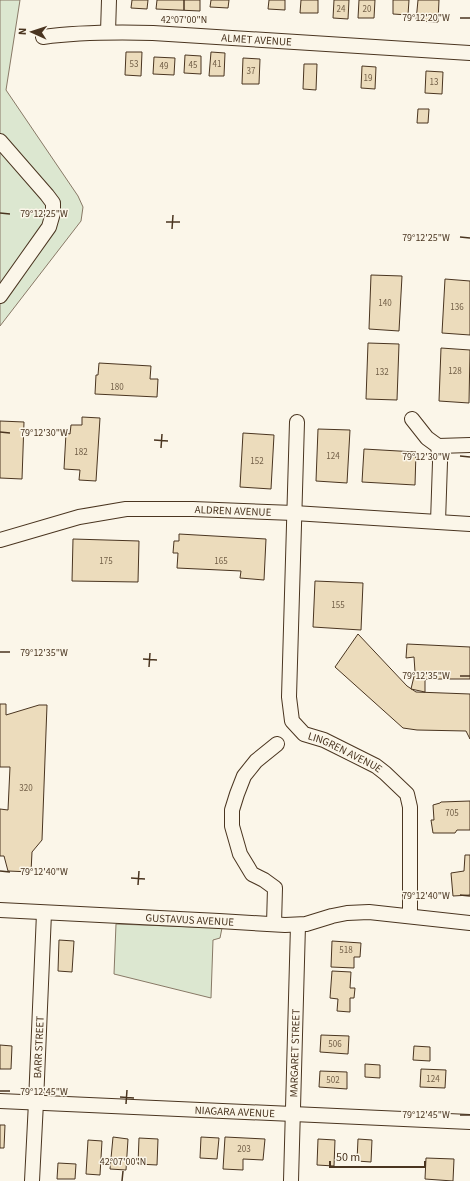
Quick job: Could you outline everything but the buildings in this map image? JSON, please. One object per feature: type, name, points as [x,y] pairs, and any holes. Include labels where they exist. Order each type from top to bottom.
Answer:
[{"type":"street","points":[[108,32],[109,0]]},
{"type":"street","name":"ALMET AVENUE","points":[[43,37],[108,32],[153,33],[470,53]]},
{"type":"street","points":[[0,142],[53,203],[53,213],[50,227],[0,296]]},
{"type":"street","points":[[412,420],[427,438],[438,446],[470,445]]},
{"type":"street","points":[[294,514],[297,422]]},
{"type":"street","points":[[438,446],[440,462],[438,522]]},
{"type":"street","name":"ALDREN AVENUE","points":[[0,540],[79,516],[126,509],[193,509],[470,524]]},
{"type":"street","name":"LINGREN AVENUE","points":[[294,514],[288,703],[292,721],[304,734],[324,740],[376,766],[407,794],[410,807],[410,916]]},
{"type":"street","points":[[274,924],[275,888],[252,874],[240,854],[232,826],[232,810],[244,776],[256,761],[277,744]]},
{"type":"street","name":"GUSTAVUS AVENUE","points":[[0,910],[298,925],[348,913],[377,912],[410,916]]},
{"type":"street","name":"BARR STREET","points":[[32,1181],[44,913]]},
{"type":"street","points":[[410,916],[470,923]]},
{"type":"street","name":"MARGARET STREET","points":[[291,1181],[298,925]]},
{"type":"street","name":"NIAGARA AVENUE","points":[[0,1101],[470,1122]]},
{"type":"green space","points":[[0,0],[20,0],[6,90],[78,196],[83,207],[81,221],[0,326]]},
{"type":"green space","points":[[116,924],[222,928],[220,938],[213,940],[211,998],[114,974]]}]
